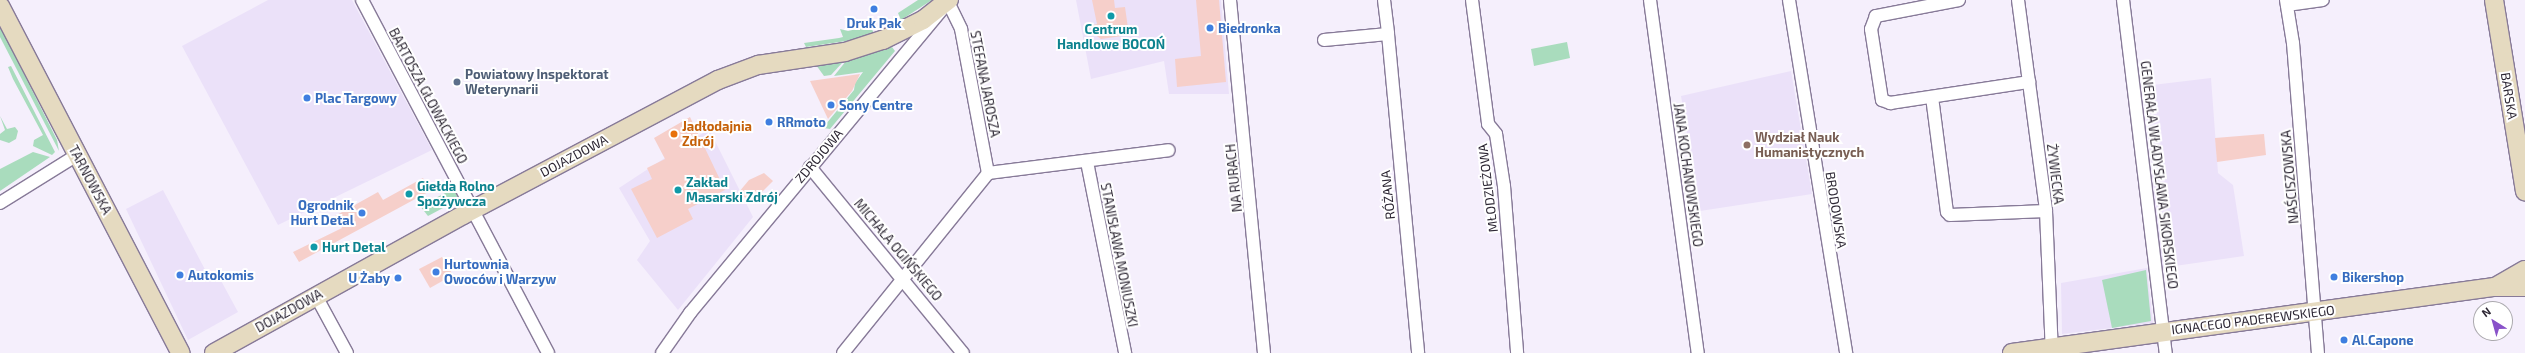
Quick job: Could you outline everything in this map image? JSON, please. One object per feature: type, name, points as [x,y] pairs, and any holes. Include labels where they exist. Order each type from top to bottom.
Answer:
[{"type":"street","name":"BARTOSZA GŁOWACKIEGO","points":[[362,0],[548,353]]},
{"type":"street","name":"NA RURACH","points":[[1230,0],[1264,353]]},
{"type":"street","name":"RÓŻANA","points":[[1384,0],[1418,353]]},
{"type":"street","name":"MŁODZIEŻOWA","points":[[1472,0],[1488,124],[1496,134],[1504,186],[1517,353]]},
{"type":"street","name":"JANA KOCHANOWSKIEGO","points":[[1650,0],[1698,353]]},
{"type":"street","name":"BRODOWSKA","points":[[1789,0],[1846,353]]},
{"type":"street","points":[[1959,0],[1880,13],[1872,23],[1882,100],[1890,103],[2029,82]]},
{"type":"street","name":"ŻYWIECKA","points":[[2018,0],[2046,211],[2052,350]]},
{"type":"street","name":"GENERAŁA WŁADYSŁAWA SIKORSKIEGO","points":[[2123,0],[2166,353]]},
{"type":"street","points":[[2287,3],[2323,0]]},
{"type":"street","name":"BARSKA","points":[[2494,0],[2525,192]]},
{"type":"street","name":"DOJAZDOWA","points":[[214,353],[474,210],[741,69],[825,56],[867,46],[908,29],[949,1]]},
{"type":"street","name":"ZDROJOWA","points":[[662,353],[690,313],[949,1]]},
{"type":"street","name":"STEFANA JAROSZA","points":[[949,1],[960,29],[988,174]]},
{"type":"street","name":"NAŚCISZOWSKA","points":[[2287,3],[2318,353]]},
{"type":"street","name":"TARNOWSKA","points":[[0,6],[181,353]]},
{"type":"street","points":[[1324,40],[1388,34]]},
{"type":"street","points":[[1932,97],[1947,212],[1950,215],[2046,211]]},
{"type":"street","points":[[842,353],[988,174],[1169,150]]},
{"type":"street","points":[[0,203],[77,155]]},
{"type":"street","name":"STANISŁAWA MONIUSZKI","points":[[1087,162],[1124,353]]},
{"type":"street","name":"MICHAŁA OGIŃSKIEGO","points":[[810,167],[963,353]]},
{"type":"street","name":"IGNACEGO PADEREWSKIEGO","points":[[2495,287],[2525,270]]},
{"type":"street","name":"IGNACEGO PADEREWSKIEGO","points":[[2012,353],[2052,350],[2164,331],[2495,287],[2525,287]]},
{"type":"street","points":[[316,296],[347,353]]},
{"type":"shaded area","name":"Plac Targowy","points":[[268,0],[352,0],[432,150],[278,225],[182,46]]},
{"type":"shaded area","points":[[1076,0],[1221,0],[1229,94],[1169,94],[1164,61],[1091,79]]},
{"type":"shaded area","name":"Wydział Nauk Humanistycznych","points":[[1791,71],[1812,194],[1700,211],[1681,96]]},
{"type":"shaded area","points":[[2211,78],[2218,173],[2233,185],[2244,256],[2161,268],[2144,86]]},
{"type":"shaded area","points":[[709,129],[753,217],[678,310],[637,260],[650,241],[619,188]]},
{"type":"shaded area","points":[[163,190],[210,279],[219,277],[238,312],[188,340],[126,209]]},
{"type":"shaded area","points":[[2147,268],[2153,323],[2062,334],[2061,283]]},
{"type":"green space","points":[[918,0],[932,0],[901,20],[898,13]]},
{"type":"green space","points":[[0,26],[57,140],[59,151],[0,37]]},
{"type":"green space","points":[[870,26],[874,33],[853,40],[806,47],[804,43],[843,37],[840,29],[848,31]]},
{"type":"green space","points":[[1567,42],[1570,58],[1534,66],[1531,49]]},
{"type":"green space","points":[[892,47],[895,51],[830,129],[824,128],[819,119],[826,124],[854,90],[855,83],[863,72],[834,76],[846,61]]},
{"type":"green space","points":[[843,62],[831,75],[824,76],[816,65]]},
{"type":"green space","points":[[11,66],[55,152],[52,155],[33,146],[34,140],[43,135],[13,79],[8,67]]},
{"type":"green space","points":[[0,116],[7,129],[15,127],[18,131],[16,139],[9,143],[0,140],[0,134],[5,130]]},
{"type":"green space","points":[[33,152],[50,157],[0,191],[0,169]]},
{"type":"green space","points":[[455,188],[458,200],[428,216],[420,206]]},
{"type":"green space","points":[[2146,270],[2151,321],[2112,328],[2102,280]]},
{"type":"building","name":"Centrum Handlowe BOCOŃ","points":[[1092,0],[1114,0],[1115,8],[1125,7],[1129,35],[1101,39],[1094,34],[1093,25],[1097,24]]},
{"type":"building","name":"Biedronka","points":[[1196,0],[1219,0],[1226,82],[1177,87],[1175,59],[1201,56]]},
{"type":"building","name":"Sony Centre","points":[[860,74],[852,91],[828,119],[810,81]]},
{"type":"building","name":"Zakład Masarski Zdrój","points":[[690,117],[725,190],[688,209],[693,219],[657,238],[631,189],[652,179],[647,168],[665,159],[654,138]]},
{"type":"building","points":[[2264,134],[2266,155],[2217,162],[2215,138]]},
{"type":"building","name":"Zakład Masarski Zdrój","points":[[764,173],[773,181],[751,203],[739,192],[749,180]]},
{"type":"building","points":[[423,178],[430,191],[299,262],[293,252],[342,228],[335,216],[378,192],[383,200]]},
{"type":"building","name":"Hurtownia Owoców i Warzyw","points":[[442,257],[453,275],[430,288],[419,269]]},
{"type":"place","name":"Druk Pak","points":[[874,9]]},
{"type":"place","name":"Centrum Handlowe BOCOŃ","points":[[1111,16]]},
{"type":"place","name":"Biedronka","points":[[1210,28]]},
{"type":"place","name":"Powiatowy Inspektorat Weterynarii","points":[[457,82]]},
{"type":"place","name":"Plac Targowy","points":[[307,98]]},
{"type":"place","name":"Sony Centre","points":[[831,105]]},
{"type":"place","name":"RRmoto","points":[[769,122]]},
{"type":"place","name":"Jadłodajnia Zdrój","points":[[674,134]]},
{"type":"place","name":"Wydział Nauk Humanistycznych","points":[[1747,145]]},
{"type":"place","name":"Zakład Masarski Zdrój","points":[[678,190]]},
{"type":"place","name":"Giełda Rolno Spożywcza","points":[[409,194]]},
{"type":"place","name":"Ogrodnik Hurt Detal","points":[[362,213]]},
{"type":"place","name":"Hurt Detal","points":[[314,247]]},
{"type":"place","name":"Hurtownia Owoców i Warzyw","points":[[436,272]]},
{"type":"place","name":"Autokomis","points":[[180,275]]},
{"type":"place","name":"Bikershop","points":[[2334,277]]},
{"type":"place","name":"U Żaby","points":[[398,278]]},
{"type":"place","name":"Al.Capone","points":[[2344,340]]}]
